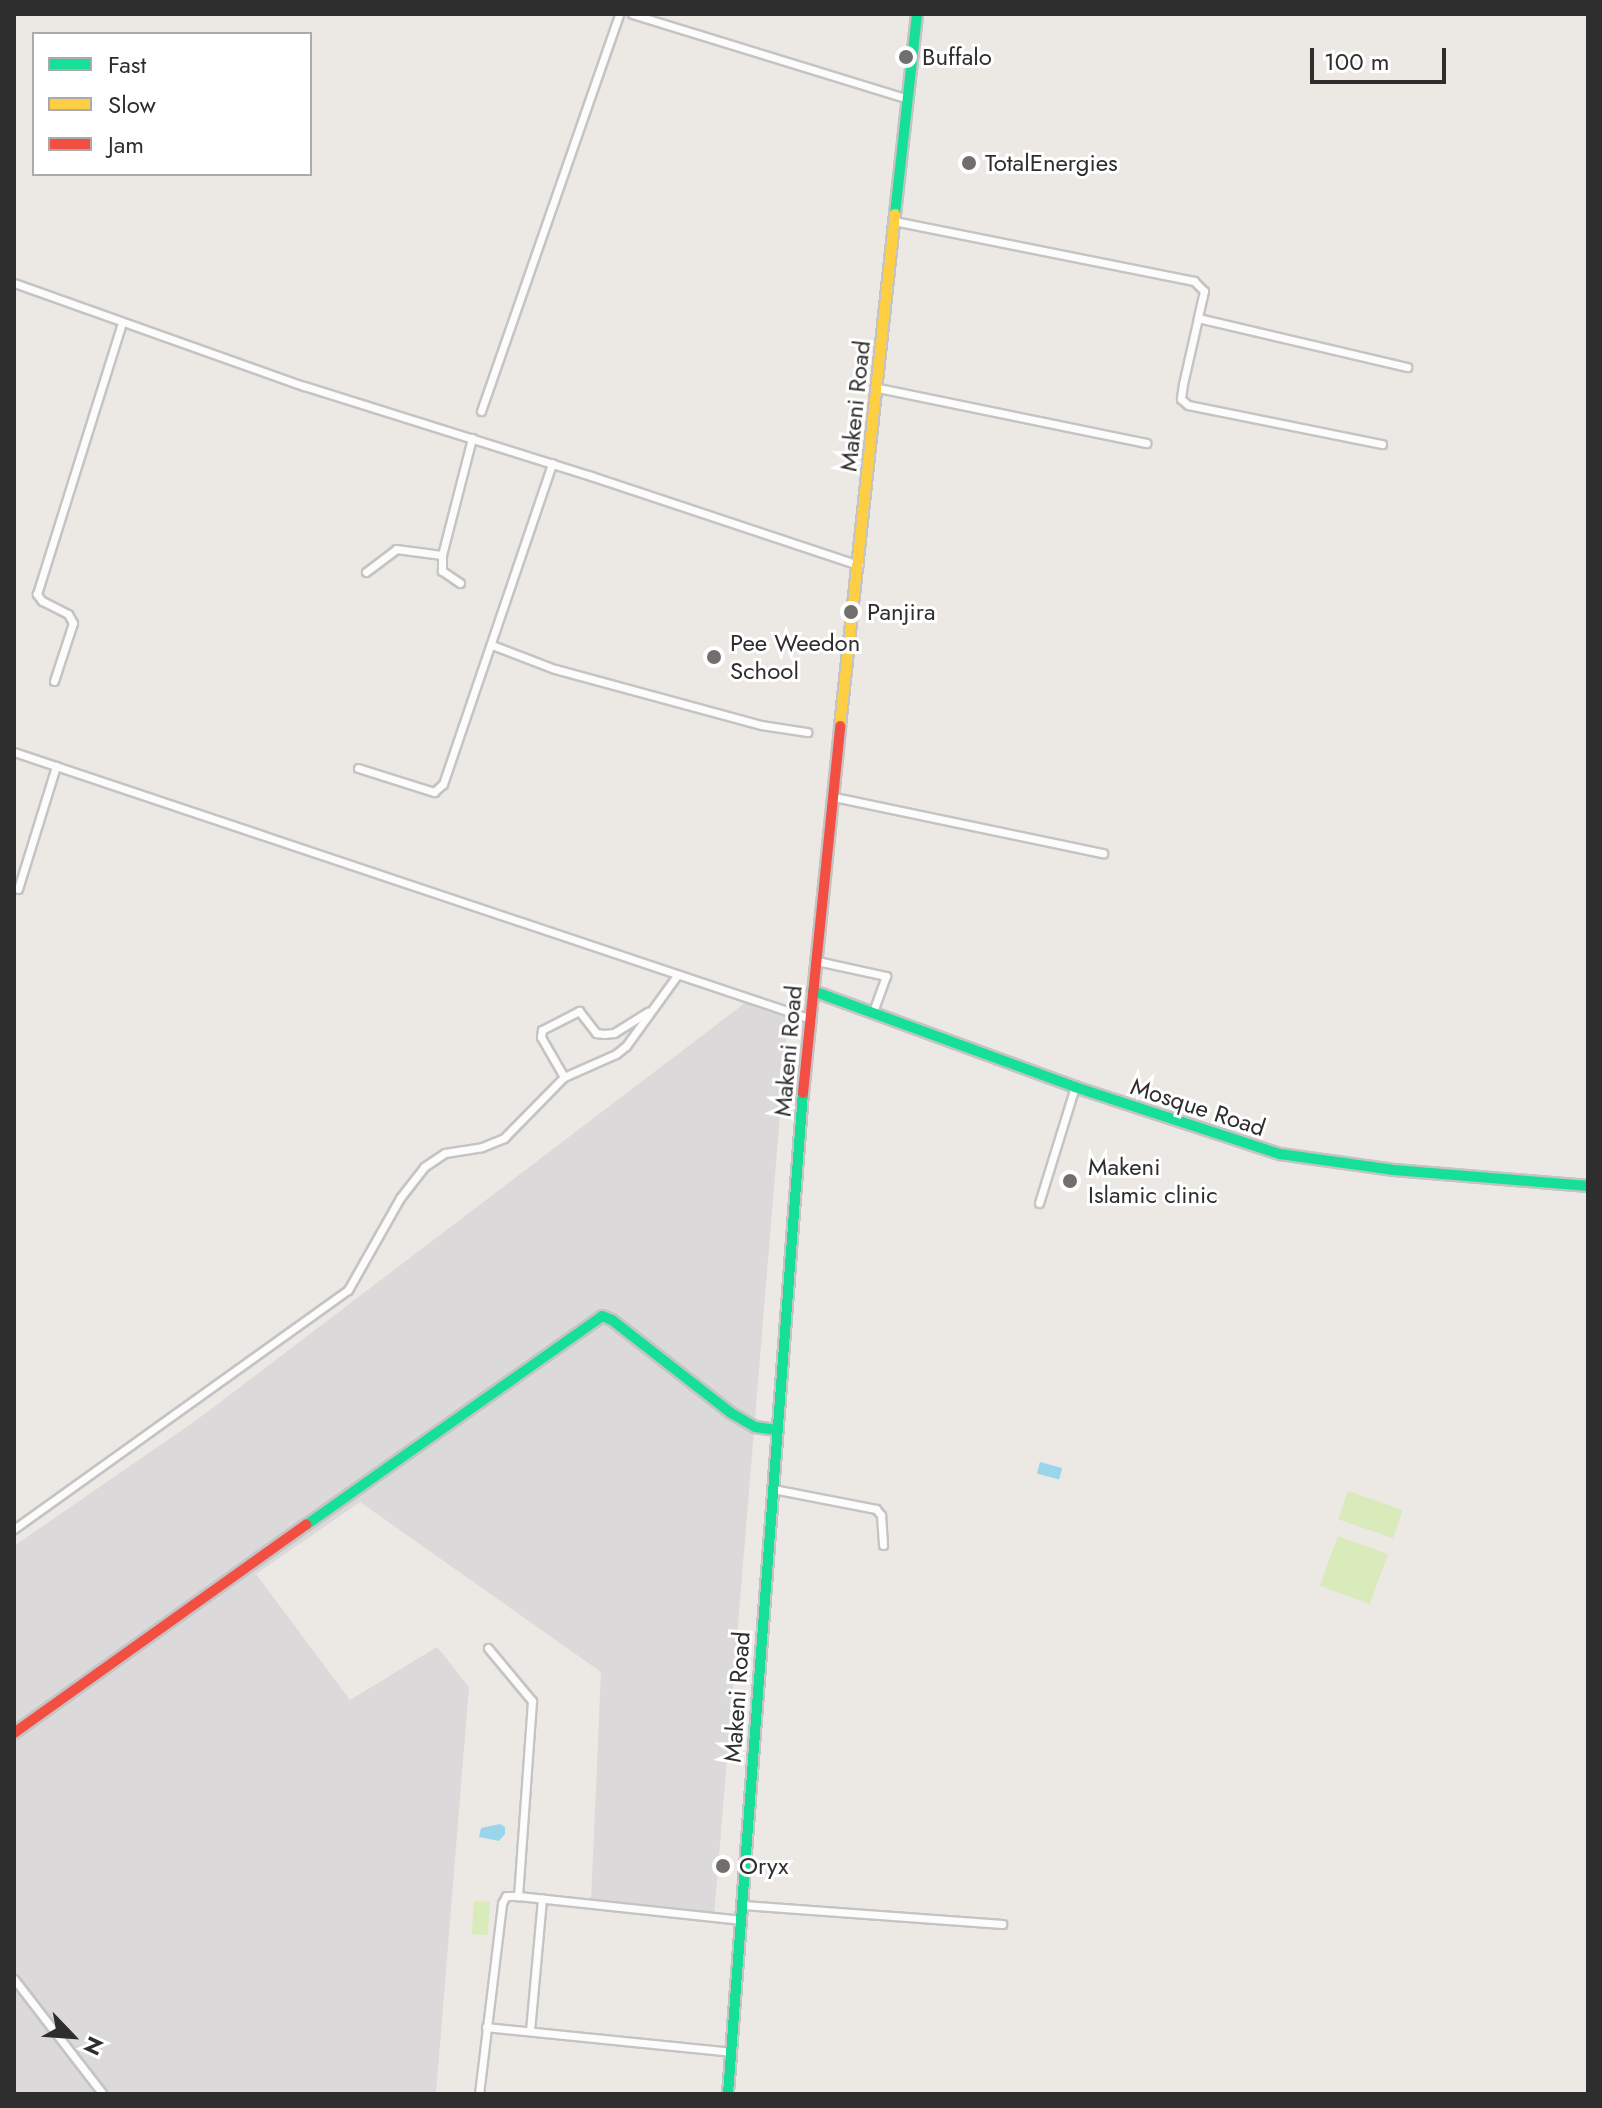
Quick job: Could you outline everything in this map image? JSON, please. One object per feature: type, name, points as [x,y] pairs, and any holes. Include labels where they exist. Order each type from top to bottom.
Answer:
[{"type":"main road","name":"Makeni Road","points":[[728,2094],[813,991],[917,14]]},
{"type":"main road","name":"Mosque Road","points":[[813,991],[1075,1087],[1280,1154],[1394,1170],[1588,1186]]},
{"type":"main road","points":[[14,1733],[596,1318],[602,1316],[612,1320],[731,1413],[755,1427],[777,1430]]},
{"type":"street","points":[[481,411],[619,14]]},
{"type":"street","points":[[632,14],[908,99]]},
{"type":"street","points":[[894,221],[1194,281],[1204,291],[1181,399],[1188,405],[1382,444]]},
{"type":"street","points":[[14,283],[304,386],[552,463],[859,565]]},
{"type":"street","points":[[1198,318],[1407,367]]},
{"type":"street","points":[[54,681],[73,623],[68,614],[42,601],[37,594],[122,323]]},
{"type":"street","points":[[878,388],[1146,443]]},
{"type":"street","points":[[460,583],[442,571],[442,555],[472,438]]},
{"type":"street","points":[[358,768],[417,788],[438,790],[492,645],[552,463]]},
{"type":"street","points":[[366,572],[396,549],[442,555]]},
{"type":"street","points":[[492,645],[555,669],[761,725],[807,732]]},
{"type":"street","points":[[14,752],[676,977],[811,1019]]},
{"type":"street","points":[[14,900],[56,766]]},
{"type":"street","points":[[834,797],[1103,853]]},
{"type":"street","points":[[817,961],[886,976],[873,1011]]},
{"type":"street","points":[[14,1529],[348,1290],[357,1280],[400,1198],[424,1167],[445,1153],[482,1147],[504,1138],[564,1077],[616,1054],[676,977]]},
{"type":"street","points":[[564,1077],[541,1037],[542,1030],[579,1011],[596,1033],[614,1033],[652,1009]]},
{"type":"street","points":[[1039,1203],[1075,1087]]},
{"type":"street","points":[[773,1489],[876,1509],[881,1515],[883,1545]]},
{"type":"street","points":[[488,1648],[532,1701],[518,1896]]},
{"type":"street","points":[[479,2094],[502,1903],[506,1896],[742,1920]]},
{"type":"street","points":[[530,2031],[542,1899]]},
{"type":"street","points":[[743,1905],[1002,1924]]},
{"type":"street","points":[[14,1979],[103,2094]]},
{"type":"street","points":[[486,2027],[732,2052]]},
{"type":"shaded area","points":[[745,1003],[788,1017],[714,1917],[591,1902],[601,1672],[360,1502],[256,1574],[350,1700],[437,1647],[469,1687],[436,2094],[14,2094],[14,1546],[198,1419]]},
{"type":"green space","points":[[1348,1491],[1403,1510],[1393,1538],[1338,1519]]},
{"type":"green space","points":[[1338,1536],[1388,1554],[1370,1604],[1320,1586]]},
{"type":"green space","points":[[474,1901],[490,1902],[488,1935],[472,1934]]},
{"type":"water","points":[[1040,1462],[1062,1468],[1059,1480],[1037,1474]]},
{"type":"water","points":[[500,1824],[505,1827],[505,1834],[499,1841],[479,1837],[481,1828]]},
{"type":"traffic: fast","points":[[895,214],[917,14]]},
{"type":"traffic: fast","points":[[813,991],[1075,1087],[1280,1154],[1394,1170],[1588,1186]]},
{"type":"traffic: fast","points":[[728,2094],[803,1093]]},
{"type":"traffic: fast","points":[[306,1525],[602,1316],[612,1320],[731,1413],[755,1427],[777,1430]]},
{"type":"traffic: slow","points":[[840,726],[895,214]]},
{"type":"traffic: jam","points":[[803,1093],[840,726]]},
{"type":"traffic: jam","points":[[14,1733],[306,1525]]},
{"type":"place","name":"Buffalo","points":[[906,57]]},
{"type":"place","name":"TotalEnergies","points":[[969,163]]},
{"type":"place","name":"Panjira","points":[[851,612]]},
{"type":"place","name":"Pee Weedon School","points":[[714,657]]},
{"type":"place","name":"Makeni Islamic clinic","points":[[1070,1181]]},
{"type":"place","name":"Oryx","points":[[723,1866]]}]
